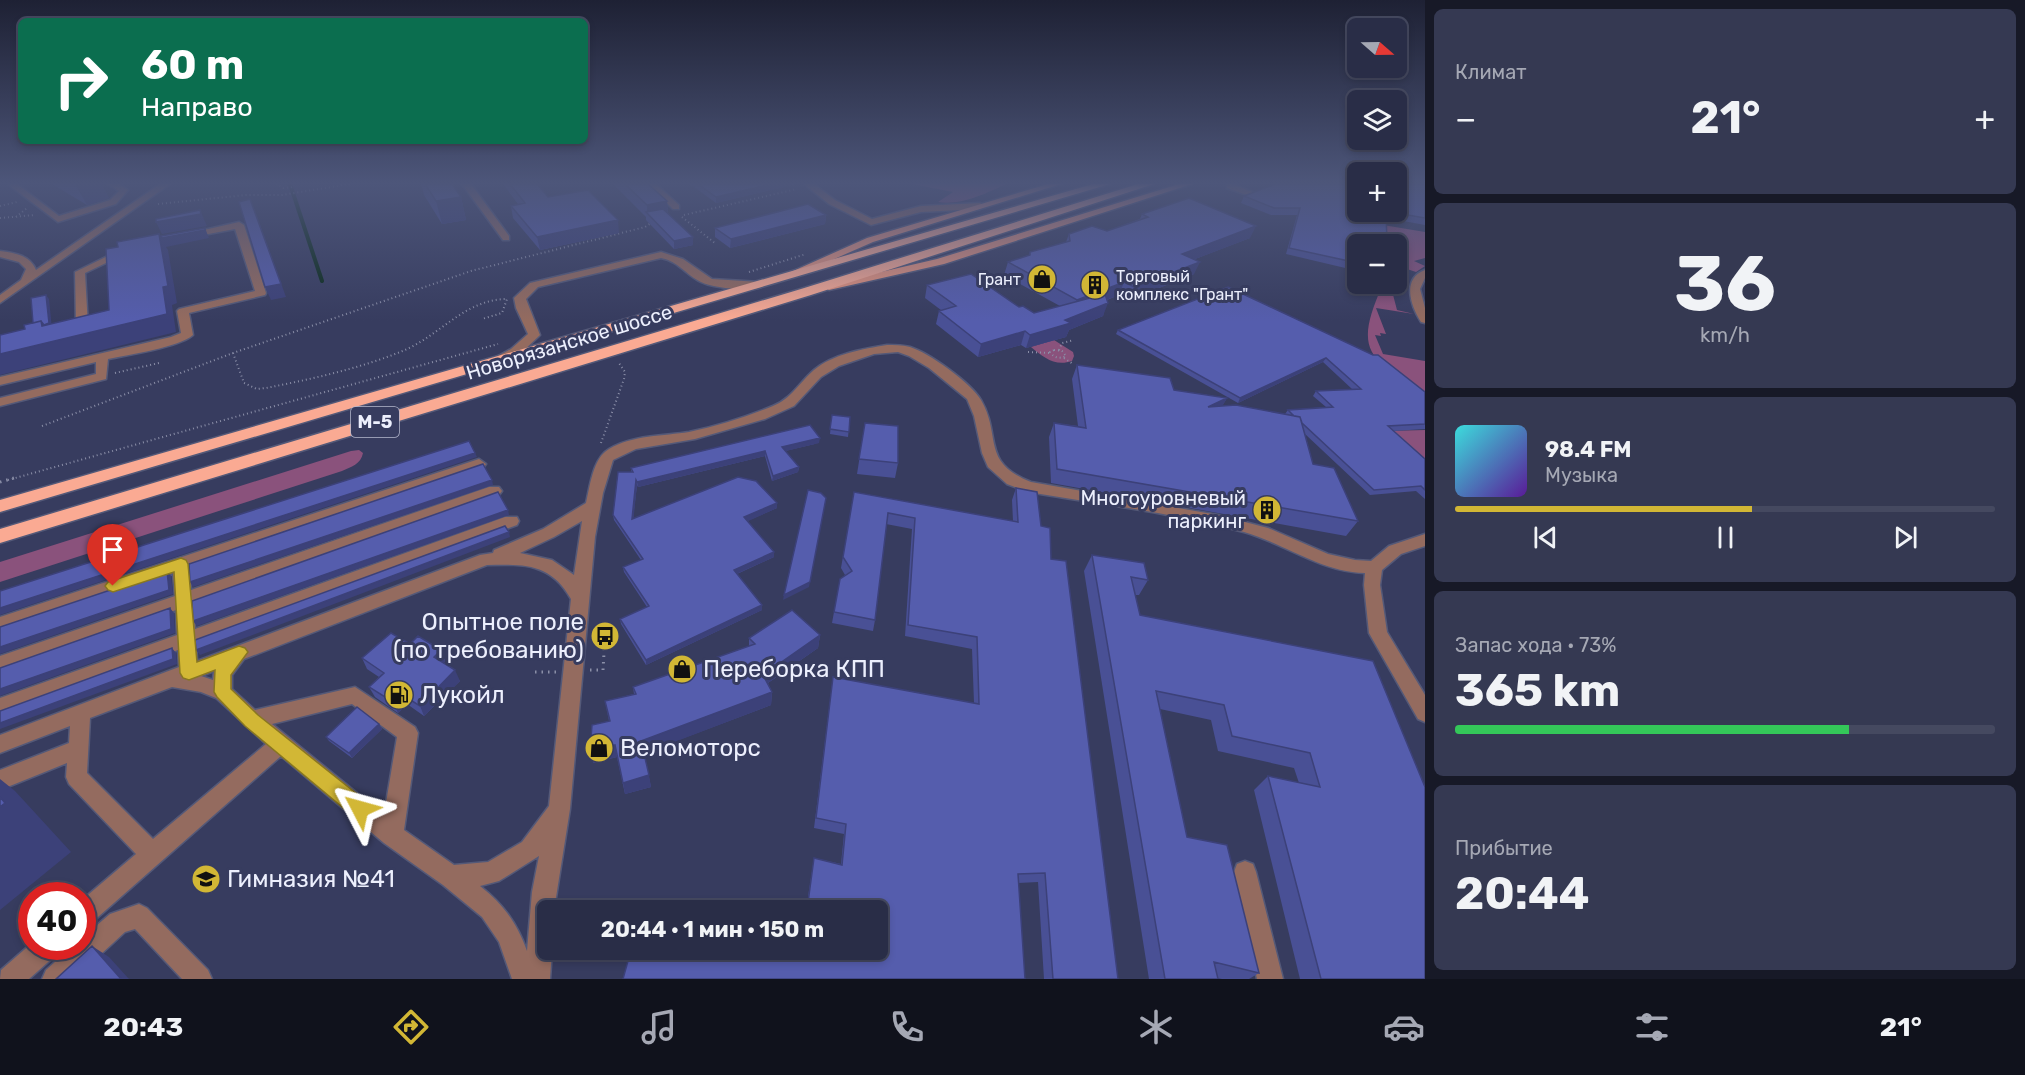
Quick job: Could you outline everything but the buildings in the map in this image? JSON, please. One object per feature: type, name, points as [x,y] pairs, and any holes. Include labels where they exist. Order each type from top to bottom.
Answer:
[{"type":"highway","name":"Новорязанское шоссе","points":[[0,506],[950,230]]},
{"type":"highway","name":"Новорязанское шоссе","points":[[0,536],[806,292],[1004,230]]},
{"type":"main road","points":[[770,283],[870,240],[903,230]]},
{"type":"main road","points":[[806,292],[940,262],[1043,230]]},
{"type":"street","points":[[0,300],[102,230]]},
{"type":"street","points":[[173,238],[215,230]]},
{"type":"street","points":[[0,381],[175,340],[186,334],[183,311],[261,293],[241,230]]},
{"type":"street","points":[[500,230],[506,238]]},
{"type":"street","points":[[869,230],[870,240]]},
{"type":"street","points":[[60,332],[82,327],[80,272],[139,244]]},
{"type":"street","points":[[0,254],[17,257],[29,263],[31,269],[27,282]]},
{"type":"street","points":[[490,363],[515,352],[534,334],[534,328],[519,305],[520,297],[534,285],[662,255],[679,259],[705,280],[747,286],[770,283]]},
{"type":"street","points":[[1424,317],[1416,303],[1420,289],[1419,276],[1425,273]]},
{"type":"street","points":[[0,744],[534,541],[571,523],[581,510],[606,460],[615,450],[632,445],[696,435],[747,421],[788,404],[807,388],[818,373],[842,360],[886,347],[907,350],[935,366],[975,399],[987,450],[998,472],[1011,482],[1028,487],[1188,513],[1248,528],[1328,563],[1354,568],[1374,567],[1395,550],[1425,540]]},
{"type":"street","points":[[0,402],[102,376],[102,357]]},
{"type":"street","points":[[45,391],[46,371]]},
{"type":"street","points":[[0,624],[479,464]]},
{"type":"street","points":[[0,664],[494,491]]},
{"type":"street","points":[[537,979],[544,892],[559,809],[580,598],[581,510]]},
{"type":"street","points":[[0,707],[511,521]]},
{"type":"street","points":[[486,559],[518,558],[544,562],[565,575],[580,598]]},
{"type":"street","points":[[180,676],[186,641],[181,564]]},
{"type":"street","points":[[1374,567],[1372,585],[1378,633],[1425,713]]},
{"type":"street","points":[[223,692],[222,673],[239,652]]},
{"type":"street","points":[[180,676],[223,692],[280,744],[392,836],[451,877],[490,909],[509,935],[525,979]]},
{"type":"street","points":[[252,720],[355,695],[408,733],[392,836]]},
{"type":"street","points":[[81,713],[76,777],[153,855]]},
{"type":"street","points":[[96,904],[280,744]]},
{"type":"street","points":[[0,780],[78,749]]},
{"type":"street","points":[[451,877],[491,873],[530,850],[559,809]]},
{"type":"street","points":[[1245,872],[1270,979]]},
{"type":"street","points":[[55,979],[118,922],[139,916],[199,979]]},
{"type":"street","points":[[10,979],[31,960]]},
{"type":"path","points":[[42,426],[232,353],[471,271],[634,230]]},
{"type":"path","points":[[698,230],[716,244]]},
{"type":"path","points":[[747,272],[813,252]]},
{"type":"path","points":[[232,353],[244,383],[258,389],[289,384],[406,349],[456,319],[474,305],[496,297],[507,300],[502,313],[482,319]]},
{"type":"path","points":[[1059,350],[1062,343],[1074,340]]},
{"type":"path","points":[[0,482],[500,344]]},
{"type":"path","points":[[1050,353],[1052,350],[1059,350],[1066,354],[1064,358]]},
{"type":"path","points":[[1028,352],[1050,353],[1073,364]]},
{"type":"path","points":[[102,376],[159,363]]},
{"type":"path","points":[[619,363],[625,372]]},
{"type":"shaded area","points":[[1383,230],[1425,232],[1425,258],[1414,261],[1425,266],[1416,272],[1407,269],[1407,234],[1383,234]]},
{"type":"shaded area","points":[[1379,294],[1393,294],[1397,310],[1414,314],[1376,308],[1386,334],[1375,335],[1383,354],[1425,361],[1425,399],[1380,363],[1372,352],[1368,341],[1373,308]]},
{"type":"shaded area","points":[[1054,340],[1073,352],[1072,361],[1055,362],[1031,347]]},
{"type":"shaded area","points":[[1425,430],[1425,467],[1385,431]]},
{"type":"shaded area","points":[[359,450],[363,453],[360,460],[342,471],[0,582],[0,562]]},
{"type":"waterway","points":[[305,230],[322,281]]},
{"type":"place","name":"Грант","points":[[1042,279]]},
{"type":"place","name":"Торговый комплекс \"Грант\"","points":[[1095,285]]},
{"type":"place","name":"Многоуровневый паркинг","points":[[1267,510]]},
{"type":"place","name":"Опытное поле (по требованию)","points":[[605,636]]},
{"type":"place","name":"Переборка КПП","points":[[682,669]]},
{"type":"place","name":"Лукойл","points":[[399,695]]},
{"type":"place","name":"Веломоторс","points":[[599,748]]},
{"type":"place","name":"Гимназия №41","points":[[206,879]]},
{"type":"route","points":[[113,586],[181,564],[189,673],[239,652],[222,673],[223,692],[252,720],[360,809]]}]
